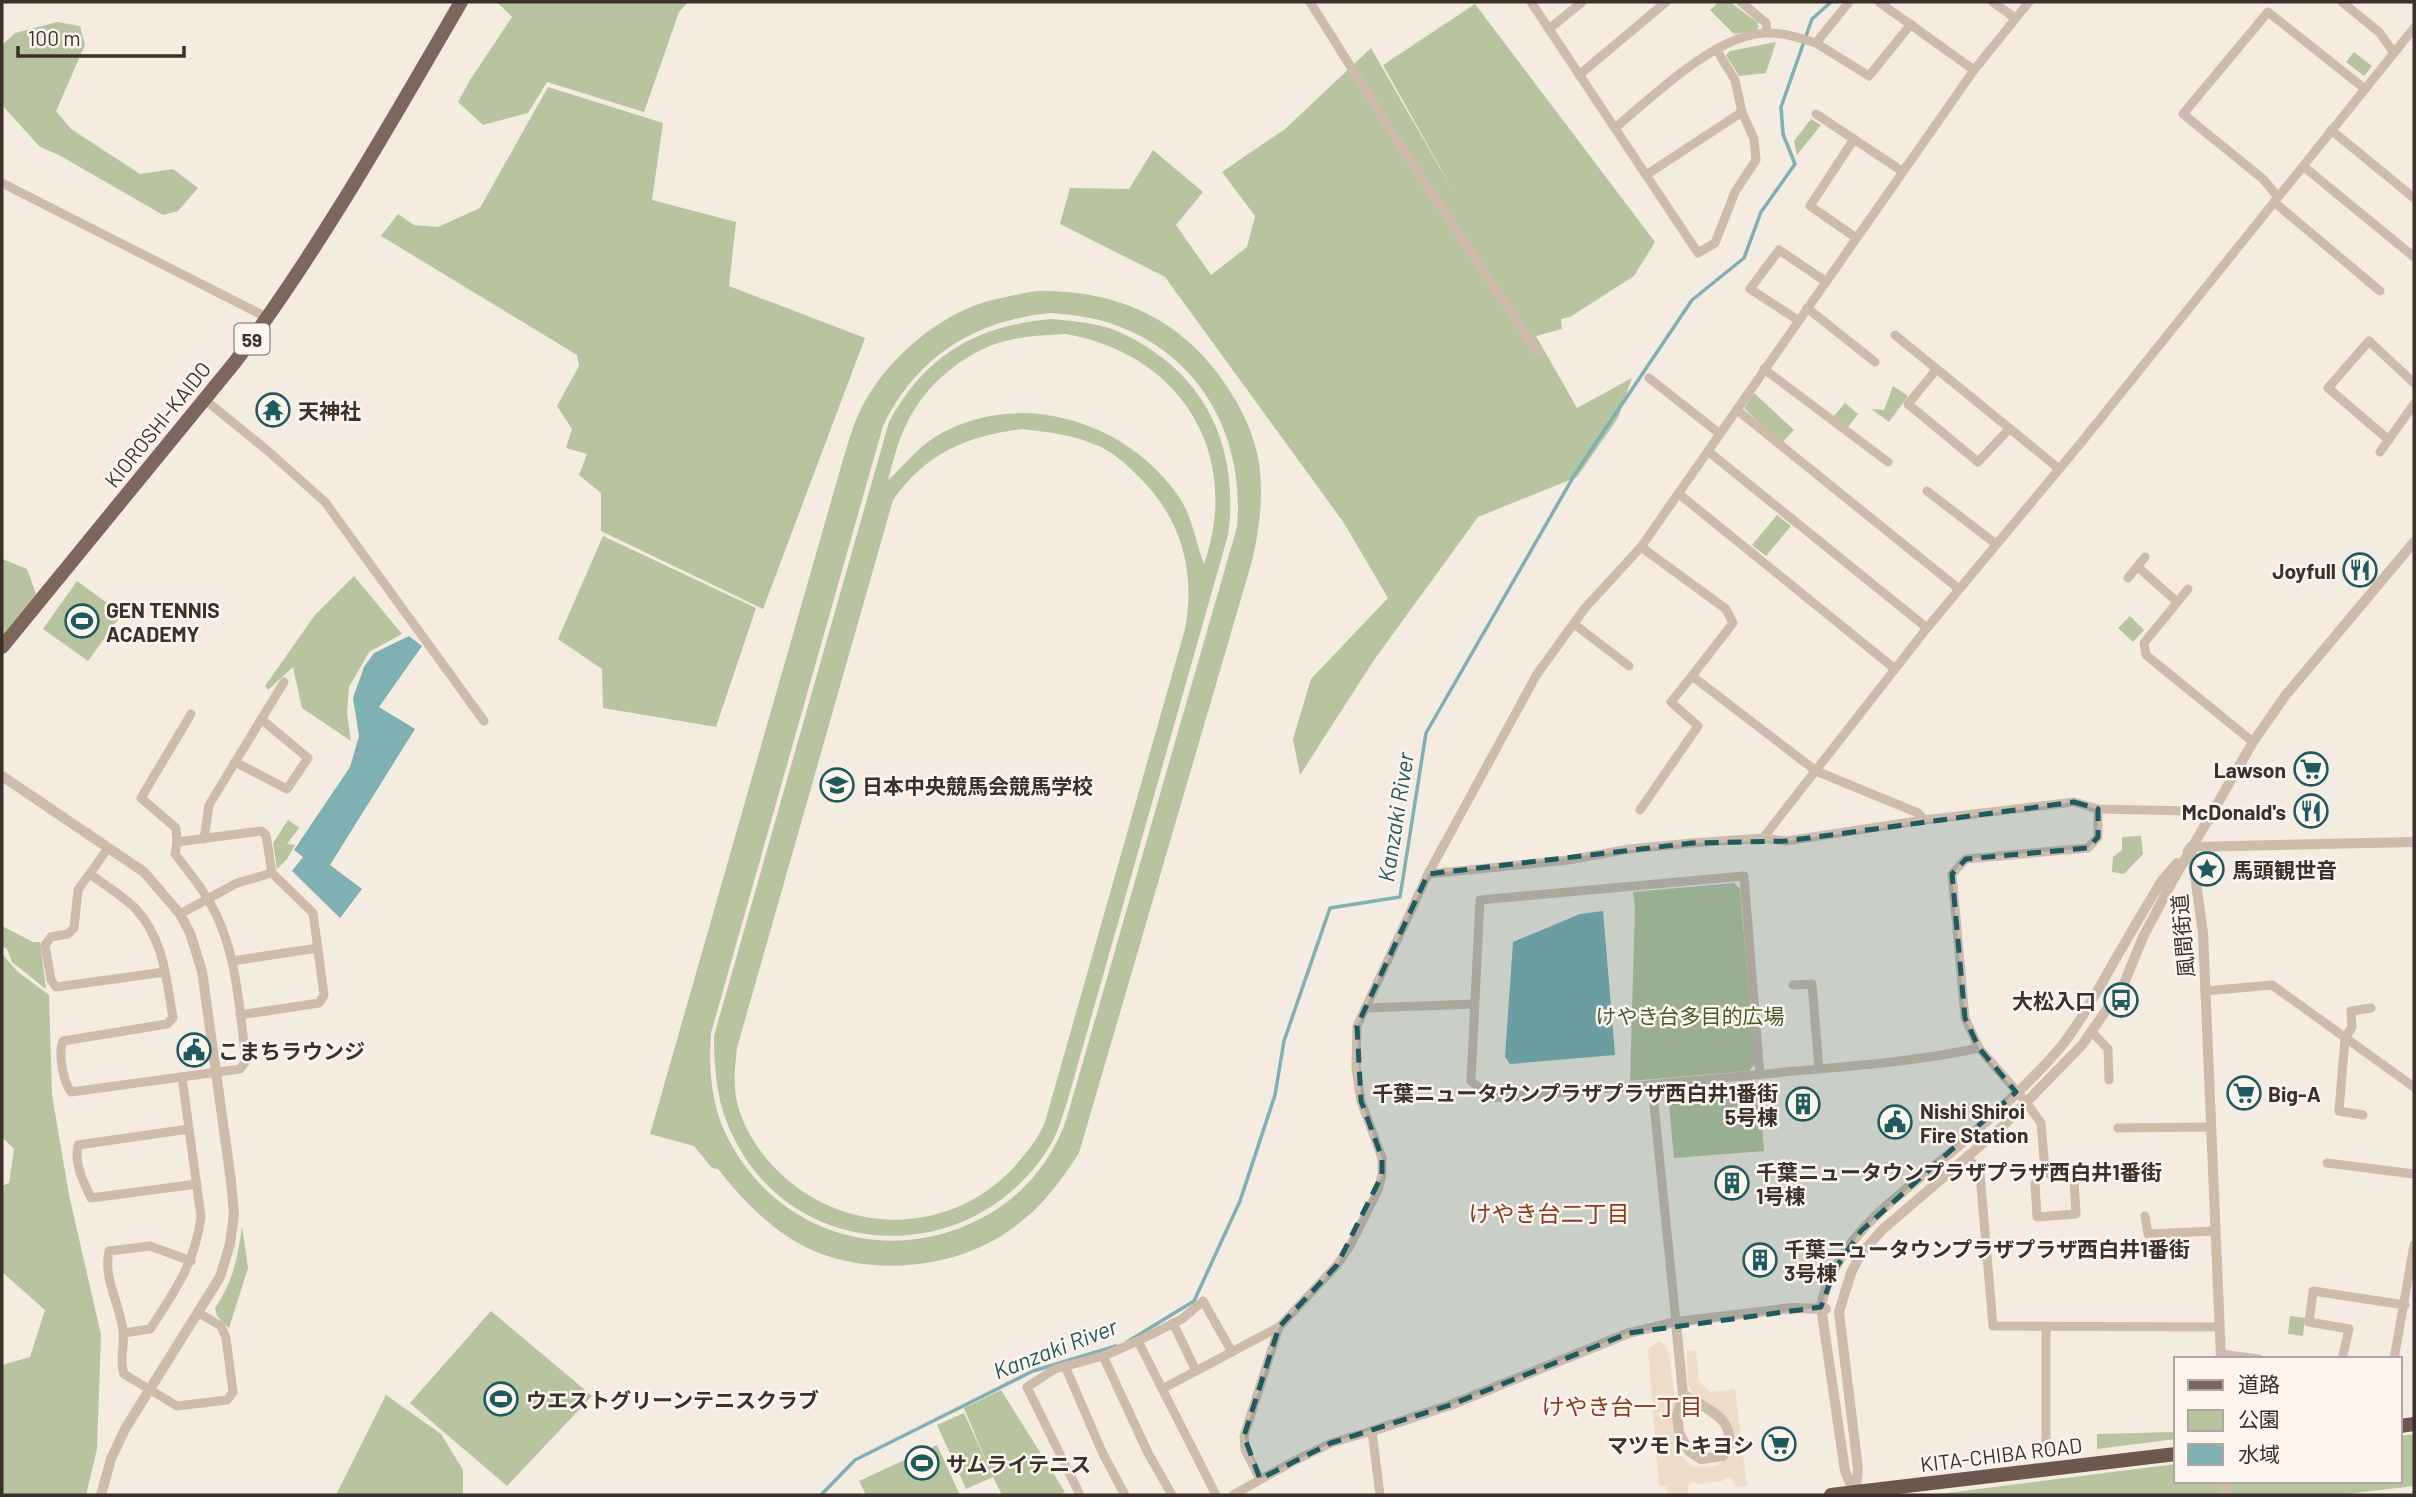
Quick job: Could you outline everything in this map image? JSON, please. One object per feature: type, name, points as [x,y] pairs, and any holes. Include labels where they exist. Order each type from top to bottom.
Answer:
[{"type":"highway","name":"KITA-CHIBA ROAD","points":[[1831,1495],[2174,1454]]},
{"type":"main road","name":"KIOROSHI-KAIDO","points":[[2,647],[268,318],[461,2]]},
{"type":"street","points":[[1310,2],[1405,153],[1538,353]]},
{"type":"street","points":[[1531,2],[1698,253],[1715,243],[1735,192],[1756,160],[1755,139],[1742,112],[1735,80],[1716,49]]},
{"type":"street","points":[[1549,29],[1582,2]]},
{"type":"street","points":[[1580,75],[1666,2]]},
{"type":"street","points":[[1741,2],[1766,23],[1766,32]]},
{"type":"street","points":[[1816,43],[1849,2]]},
{"type":"street","points":[[1879,2],[1974,70]]},
{"type":"street","points":[[1993,2],[2015,18]]},
{"type":"street","points":[[1162,1389],[1279,1327],[1337,1265],[1350,1246],[1378,1190],[1382,1175],[1382,1158],[1361,1101],[1356,1068],[1356,1026],[1428,874],[1537,674],[1585,608],[1641,547],[1855,237],[1974,70],[2029,2]]},
{"type":"street","points":[[2342,2],[2379,32],[2394,53]]},
{"type":"street","points":[[2365,89],[2268,12],[2179,112],[2263,179],[2276,200],[2380,291]]},
{"type":"street","points":[[1615,128],[1669,82],[1716,49],[1737,38],[1766,32],[1793,35],[1816,43],[1869,76],[1911,24]]},
{"type":"street","points":[[1763,838],[1927,628],[2414,28]]},
{"type":"street","points":[[1646,175],[1742,112]]},
{"type":"street","points":[[1816,114],[1902,171]]},
{"type":"street","points":[[2332,130],[2414,198]]},
{"type":"street","points":[[1854,139],[1810,206],[1855,237]]},
{"type":"street","points":[[2303,166],[2414,257]]},
{"type":"street","points":[[2,183],[268,318]]},
{"type":"street","points":[[1798,320],[1750,289],[1779,250],[1825,281]]},
{"type":"street","points":[[1807,308],[1875,362]]},
{"type":"street","points":[[1895,335],[2059,468]]},
{"type":"street","points":[[2389,440],[2328,388],[2369,341],[2414,383]]},
{"type":"street","points":[[1765,369],[1888,462]]},
{"type":"street","points":[[1936,370],[1908,404],[1978,462],[2009,429]]},
{"type":"street","points":[[1649,378],[1720,434]]},
{"type":"street","points":[[204,399],[325,502],[484,721]]},
{"type":"street","points":[[2380,452],[2414,407]]},
{"type":"street","points":[[1737,410],[1959,589]]},
{"type":"street","points":[[1709,452],[1927,628]]},
{"type":"street","points":[[1927,491],[1996,544]]},
{"type":"street","points":[[1679,494],[1895,669]]},
{"type":"street","points":[[1854,1494],[1858,1469],[1839,1312],[1851,1273],[1872,1240],[2003,1126],[2082,1045],[2123,986],[2143,937],[2253,741],[2294,686],[2414,542]]},
{"type":"street","points":[[1640,810],[1698,726],[1671,702],[1732,623],[1726,609],[1641,547]]},
{"type":"street","points":[[2128,578],[2145,557]]},
{"type":"street","points":[[2138,567],[2177,602]]},
{"type":"street","points":[[2188,589],[2144,643],[2146,655],[2253,741]]},
{"type":"street","points":[[1574,624],[1629,666]]},
{"type":"street","points":[[1692,676],[1815,771],[1918,813],[1924,820]]},
{"type":"street","points":[[204,839],[209,804],[284,682]]},
{"type":"street","points":[[90,874],[133,907],[151,929],[161,949],[173,1018],[167,1024],[63,1041],[61,1047],[66,1086],[71,1092],[240,1069],[246,1061],[232,961],[223,930],[208,899],[175,854],[176,828],[141,798],[191,714]]},
{"type":"street","points":[[235,762],[287,789],[309,758],[261,719]]},
{"type":"street","points":[[2,776],[144,872],[180,914],[190,933],[201,971],[215,1072],[234,1214],[230,1244],[220,1277],[125,1429],[111,1460],[101,1495]]},
{"type":"street","points":[[1428,874],[1568,860],[1640,848],[1763,838],[1786,841],[1924,820],[2074,802],[2098,809],[2190,811],[2210,820]]},
{"type":"street","points":[[2045,1170],[2052,1176],[2067,1175],[2074,1180],[2076,1214],[2037,1217],[2035,1183],[2045,1170],[2041,1123],[1979,1048],[1965,1018],[1952,874],[1966,859],[2088,848],[2098,837],[2098,809]]},
{"type":"street","points":[[177,842],[261,831],[266,835],[272,873],[313,913],[324,995],[319,1003],[240,1015]]},
{"type":"street","points":[[1854,1494],[1845,1471],[1821,1307],[1835,1269],[1847,1247],[1861,1231],[1997,1113],[2056,1053],[2077,1028],[2161,881],[2191,848],[2414,842]]},
{"type":"street","points":[[108,848],[78,890],[74,928],[68,934],[51,937],[45,944],[51,980],[56,987],[166,972]]},
{"type":"street","name":"風間街道","points":[[2191,848],[2203,933],[2221,1356]]},
{"type":"street","points":[[180,914],[237,883],[272,873]]},
{"type":"street","points":[[1760,1074],[1744,876],[1480,900],[1471,1081],[1492,1098],[1819,1069],[1932,1058],[1979,1048]]},
{"type":"street","points":[[232,961],[318,948]]},
{"type":"street","points":[[1793,985],[1812,984],[1819,1069]]},
{"type":"street","points":[[2206,991],[2272,985],[2414,1087]]},
{"type":"street","points":[[1365,1008],[1474,1004]]},
{"type":"street","points":[[2363,1115],[2339,1111],[2345,1038],[2352,1027],[2351,1011],[2371,1008]]},
{"type":"street","points":[[2092,1032],[2108,1049],[2109,1080]]},
{"type":"street","points":[[124,1333],[150,1329],[183,1279],[198,1238],[201,1217],[182,1077]]},
{"type":"street","points":[[1652,1084],[1682,1394],[1677,1415],[1679,1433],[1689,1451],[1702,1459],[1723,1456],[1731,1443],[1730,1430],[1714,1413],[1682,1394]]},
{"type":"street","points":[[2118,1128],[2211,1127]]},
{"type":"street","points":[[189,1129],[78,1145],[76,1154],[80,1176],[92,1198],[197,1184]]},
{"type":"street","points":[[1967,1156],[1980,1174],[1993,1326],[2219,1327]]},
{"type":"street","points":[[2327,1163],[2414,1174]]},
{"type":"street","points":[[2145,1216],[2148,1234],[2215,1231]]},
{"type":"street","points":[[2394,1357],[2414,1245]]},
{"type":"street","points":[[191,1261],[150,1246],[108,1251],[108,1279],[124,1333],[121,1366],[124,1374],[177,1406],[227,1400],[233,1392],[226,1338],[221,1326],[199,1313]]},
{"type":"street","points":[[2342,1357],[2349,1329],[2309,1322],[2313,1291],[2405,1304]]},
{"type":"street","points":[[1080,1495],[1027,1387],[1055,1369],[1103,1356],[1173,1324],[1203,1301],[1232,1352]]},
{"type":"street","points":[[1233,1495],[1331,1443],[1453,1404],[1619,1336],[1676,1322],[1792,1308],[1821,1307],[1839,1312]]},
{"type":"street","points":[[1173,1324],[1196,1371]]},
{"type":"street","points":[[2046,1326],[2046,1448]]},
{"type":"street","points":[[1260,1479],[1245,1450],[1244,1436],[1279,1327]]},
{"type":"street","points":[[1138,1341],[1216,1495]]},
{"type":"street","points":[[1103,1356],[1148,1453],[1172,1495]]},
{"type":"street","points":[[1065,1366],[1103,1454],[1125,1495]]},
{"type":"street","points":[[1372,1432],[1380,1495]]},
{"type":"highlighted area","points":[[2074,802],[2098,809],[2098,837],[2088,848],[1966,859],[1952,874],[1965,1018],[1979,1048],[2016,1092],[1861,1231],[1835,1269],[1821,1307],[1629,1333],[1453,1404],[1331,1443],[1260,1479],[1244,1436],[1279,1327],[1337,1265],[1382,1175],[1382,1158],[1361,1101],[1357,1026],[1428,874],[1692,843],[1786,841]]},
{"type":"green space","points":[[497,2],[688,2],[679,12],[644,112],[547,82],[528,113],[483,125],[458,102],[512,17]]},
{"type":"green space","points":[[1719,2],[1730,2],[1757,22],[1759,27],[1755,31],[1734,34],[1710,10]]},
{"type":"green space","points":[[1475,4],[1655,242],[1634,276],[1570,317],[1561,319],[1562,329],[1536,336],[1577,408],[1632,378],[1618,418],[1577,477],[1478,517],[1374,660],[1300,775],[1293,739],[1311,679],[1388,598],[1344,523],[1165,277],[1060,224],[1070,188],[1129,189],[1153,150],[1203,192],[1176,225],[1211,275],[1247,247],[1255,216],[1222,172],[1285,129],[1371,48],[1456,196],[1383,65]]},
{"type":"green space","points":[[57,22],[80,26],[85,45],[56,111],[71,129],[140,174],[173,169],[198,188],[178,211],[163,215],[59,155],[40,147],[2,105],[2,45],[15,33]]},
{"type":"green space","points":[[1776,42],[1766,73],[1739,76],[1726,55],[1730,51]]},
{"type":"green space","points":[[2354,52],[2372,66],[2364,76],[2346,62]]},
{"type":"green space","points":[[548,87],[663,123],[652,200],[736,222],[729,286],[865,338],[763,609],[601,531],[601,493],[579,475],[587,454],[566,448],[572,429],[557,406],[579,366],[577,355],[381,236],[398,214],[414,225],[438,227],[480,208]]},
{"type":"green space","points":[[1811,119],[1821,125],[1797,155],[1794,141]]},
{"type":"green space","points":[[1037,291],[1069,292],[1127,305],[1177,332],[1199,351],[1219,374],[1236,401],[1255,444],[1261,483],[1257,539],[1079,1153],[1041,1203],[1013,1228],[991,1242],[943,1260],[890,1266],[864,1264],[814,1251],[786,1236],[761,1216],[718,1169],[712,1168],[694,1146],[650,1134],[842,463],[860,410],[886,371],[932,329],[985,302]],"holes":[[[1050,313],[1101,320],[1118,326],[1148,340],[1174,359],[1195,380],[1212,405],[1225,433],[1234,463],[1238,494],[1237,527],[1067,1117],[1048,1158],[1018,1193],[994,1211],[959,1228],[922,1238],[885,1241],[849,1236],[815,1223],[783,1204],[755,1178],[732,1146],[720,1119],[713,1091],[711,1033],[883,426],[913,380],[951,346],[997,324]]]},
{"type":"green space","points":[[1052,319],[1105,327],[1136,340],[1175,368],[1193,387],[1218,432],[1229,482],[1228,535],[1068,1099],[1054,1139],[1017,1186],[975,1216],[929,1232],[880,1236],[833,1226],[789,1204],[753,1168],[726,1120],[720,1100],[714,1036],[889,422],[919,378],[956,348],[1000,328]],"holes":[[[1065,334],[1105,345],[1140,362],[1169,386],[1192,414],[1207,447],[1215,483],[1214,523],[1204,564],[1182,502],[1155,468],[1128,447],[1098,430],[1066,419],[1033,414],[1000,414],[966,422],[928,442],[888,480],[907,423],[924,396],[947,372],[975,353],[1005,341]],[[1022,429],[1072,437],[1101,447],[1125,464],[1153,493],[1175,528],[1182,547],[1188,587],[1185,629],[1045,1122],[1039,1134],[1015,1166],[989,1190],[959,1206],[927,1216],[894,1220],[861,1216],[830,1206],[800,1189],[761,1152],[739,1111],[735,1082],[737,1048],[893,500],[919,470],[949,450],[983,436]]]},
{"type":"green space","points":[[1893,386],[1908,396],[1889,422],[1871,409],[1884,410]]},
{"type":"green space","points":[[1754,393],[1794,430],[1781,444],[1744,408]]},
{"type":"green space","points":[[1845,403],[1858,414],[1848,427],[1834,416]]},
{"type":"green space","points":[[1777,515],[1791,526],[1766,556],[1752,545]]},
{"type":"green space","points":[[603,536],[756,608],[716,727],[603,708],[602,669],[558,639]]},
{"type":"green space","points":[[2,559],[27,569],[36,594],[2,636]]},
{"type":"green space","points":[[354,576],[402,634],[369,652],[349,687],[347,713],[351,741],[302,708],[293,667],[268,690],[265,686],[315,615]]},
{"type":"green space","name":"GEN TENNIS ACADEMY","points":[[77,581],[122,614],[88,661],[43,629]]},
{"type":"green space","points":[[2130,616],[2144,630],[2133,642],[2118,628]]},
{"type":"green space","points":[[288,820],[299,828],[287,844],[295,845],[277,869],[273,843]]},
{"type":"green space","points":[[2141,836],[2143,854],[2124,874],[2112,872],[2113,857],[2122,850],[2122,837]]},
{"type":"green space","name":"けやき台多目的広場","points":[[1734,883],[1740,889],[1755,1064],[1749,1071],[1630,1081],[1635,907],[1633,892]]},
{"type":"green space","points":[[2,926],[33,942],[40,942],[46,989],[12,962],[7,949],[2,946]]},
{"type":"green space","points":[[2,954],[18,972],[49,995],[52,1095],[69,1195],[101,1335],[97,1449],[86,1495],[2,1495],[2,1365],[30,1357],[45,1310],[2,1272],[2,1186],[9,1183],[14,1149],[2,1137]]},
{"type":"green space","points":[[1759,1087],[1764,1151],[1674,1158],[1669,1104],[1674,1093]]},
{"type":"green space","points":[[242,1226],[248,1268],[229,1328],[217,1316],[215,1308],[234,1269]]},
{"type":"green space","name":"ウエストグリーンテニスクラブ","points":[[491,1311],[592,1396],[507,1486],[410,1403]]},
{"type":"green space","points":[[2290,1316],[2305,1318],[2303,1336],[2288,1334]]},
{"type":"green space","points":[[1001,1390],[1065,1492],[1060,1495],[1002,1495],[993,1477],[966,1489],[937,1425],[964,1413],[988,1466],[964,1408]]},
{"type":"green space","points":[[386,1395],[441,1434],[463,1470],[463,1495],[336,1495]]},
{"type":"green space","points":[[2174,1432],[2174,1439],[2097,1449],[2097,1434]]},
{"type":"green space","points":[[2414,1434],[2414,1486],[2337,1495],[1931,1495],[2174,1464],[2174,1483],[2402,1483],[2402,1436]]},
{"type":"green space","name":"サムライテニス","points":[[937,1445],[960,1495],[866,1495],[859,1481]]},
{"type":"shaded area","points":[[1659,1341],[1665,1345],[1669,1355],[1676,1408],[1673,1426],[1675,1445],[1681,1456],[1693,1467],[1717,1466],[1730,1455],[1734,1441],[1730,1421],[1695,1397],[1688,1384],[1687,1350],[1696,1351],[1699,1382],[1710,1392],[1735,1389],[1747,1486],[1736,1487],[1730,1476],[1722,1481],[1698,1484],[1692,1481],[1688,1486],[1688,1494],[1668,1495],[1666,1486],[1659,1486],[1648,1349]]},
{"type":"water","points":[[409,636],[422,646],[379,707],[415,729],[330,865],[362,889],[340,918],[292,871],[303,857],[294,850],[350,767],[359,736],[353,698],[364,667],[374,653]]},
{"type":"water","points":[[1603,911],[1615,1055],[1510,1064],[1505,1057],[1513,942],[1580,914]]},
{"type":"waterway","name":"Kanzaki River","points":[[1127,1342],[1194,1301],[1240,1201],[1275,1095],[1284,1041],[1330,908],[1400,897],[1426,733],[1575,474],[1692,300],[1744,258],[1761,212],[1795,164],[1783,134],[1781,107],[1812,19],[1831,2]]},
{"type":"waterway","name":"Kanzaki River","points":[[821,1495],[855,1460],[1033,1371],[1116,1346]]},
{"type":"place","name":"天神社","points":[[273,410]]},
{"type":"place","name":"Joyfull","points":[[2360,570]]},
{"type":"place","name":"GEN TENNIS ACADEMY","points":[[82,621]]},
{"type":"place","name":"Lawson","points":[[2311,769]]},
{"type":"place","name":"日本中央競馬会競馬学校","points":[[837,785]]},
{"type":"place","name":"McDonald's","points":[[2311,811]]},
{"type":"place","name":"馬頭観世音","points":[[2207,869]]},
{"type":"place","name":"大松入口","points":[[2121,1000]]},
{"type":"place","name":"こまちラウンジ","points":[[194,1050]]},
{"type":"place","name":"Big-A","points":[[2244,1093]]},
{"type":"place","name":"千葉ニュータウンプラザプラザ西白井1番街 5号棟","points":[[1803,1104]]},
{"type":"place","name":"Nishi Shiroi Fire Station","points":[[1895,1122]]},
{"type":"place","name":"千葉ニュータウンプラザプラザ西白井1番街 1号棟","points":[[1732,1183]]},
{"type":"place","name":"千葉ニュータウンプラザプラザ西白井1番街 3号棟","points":[[1760,1260]]},
{"type":"place","name":"ウエストグリーンテニスクラブ","points":[[501,1399]]},
{"type":"place","name":"マツモトキヨシ","points":[[1779,1444]]},
{"type":"place","name":"サムライテニス","points":[[922,1463]]},
{"type":"district","name":"けやき台二丁目","points":[[1549,1213]]},
{"type":"district","name":"けやき台一丁目","points":[[1622,1406]]}]
